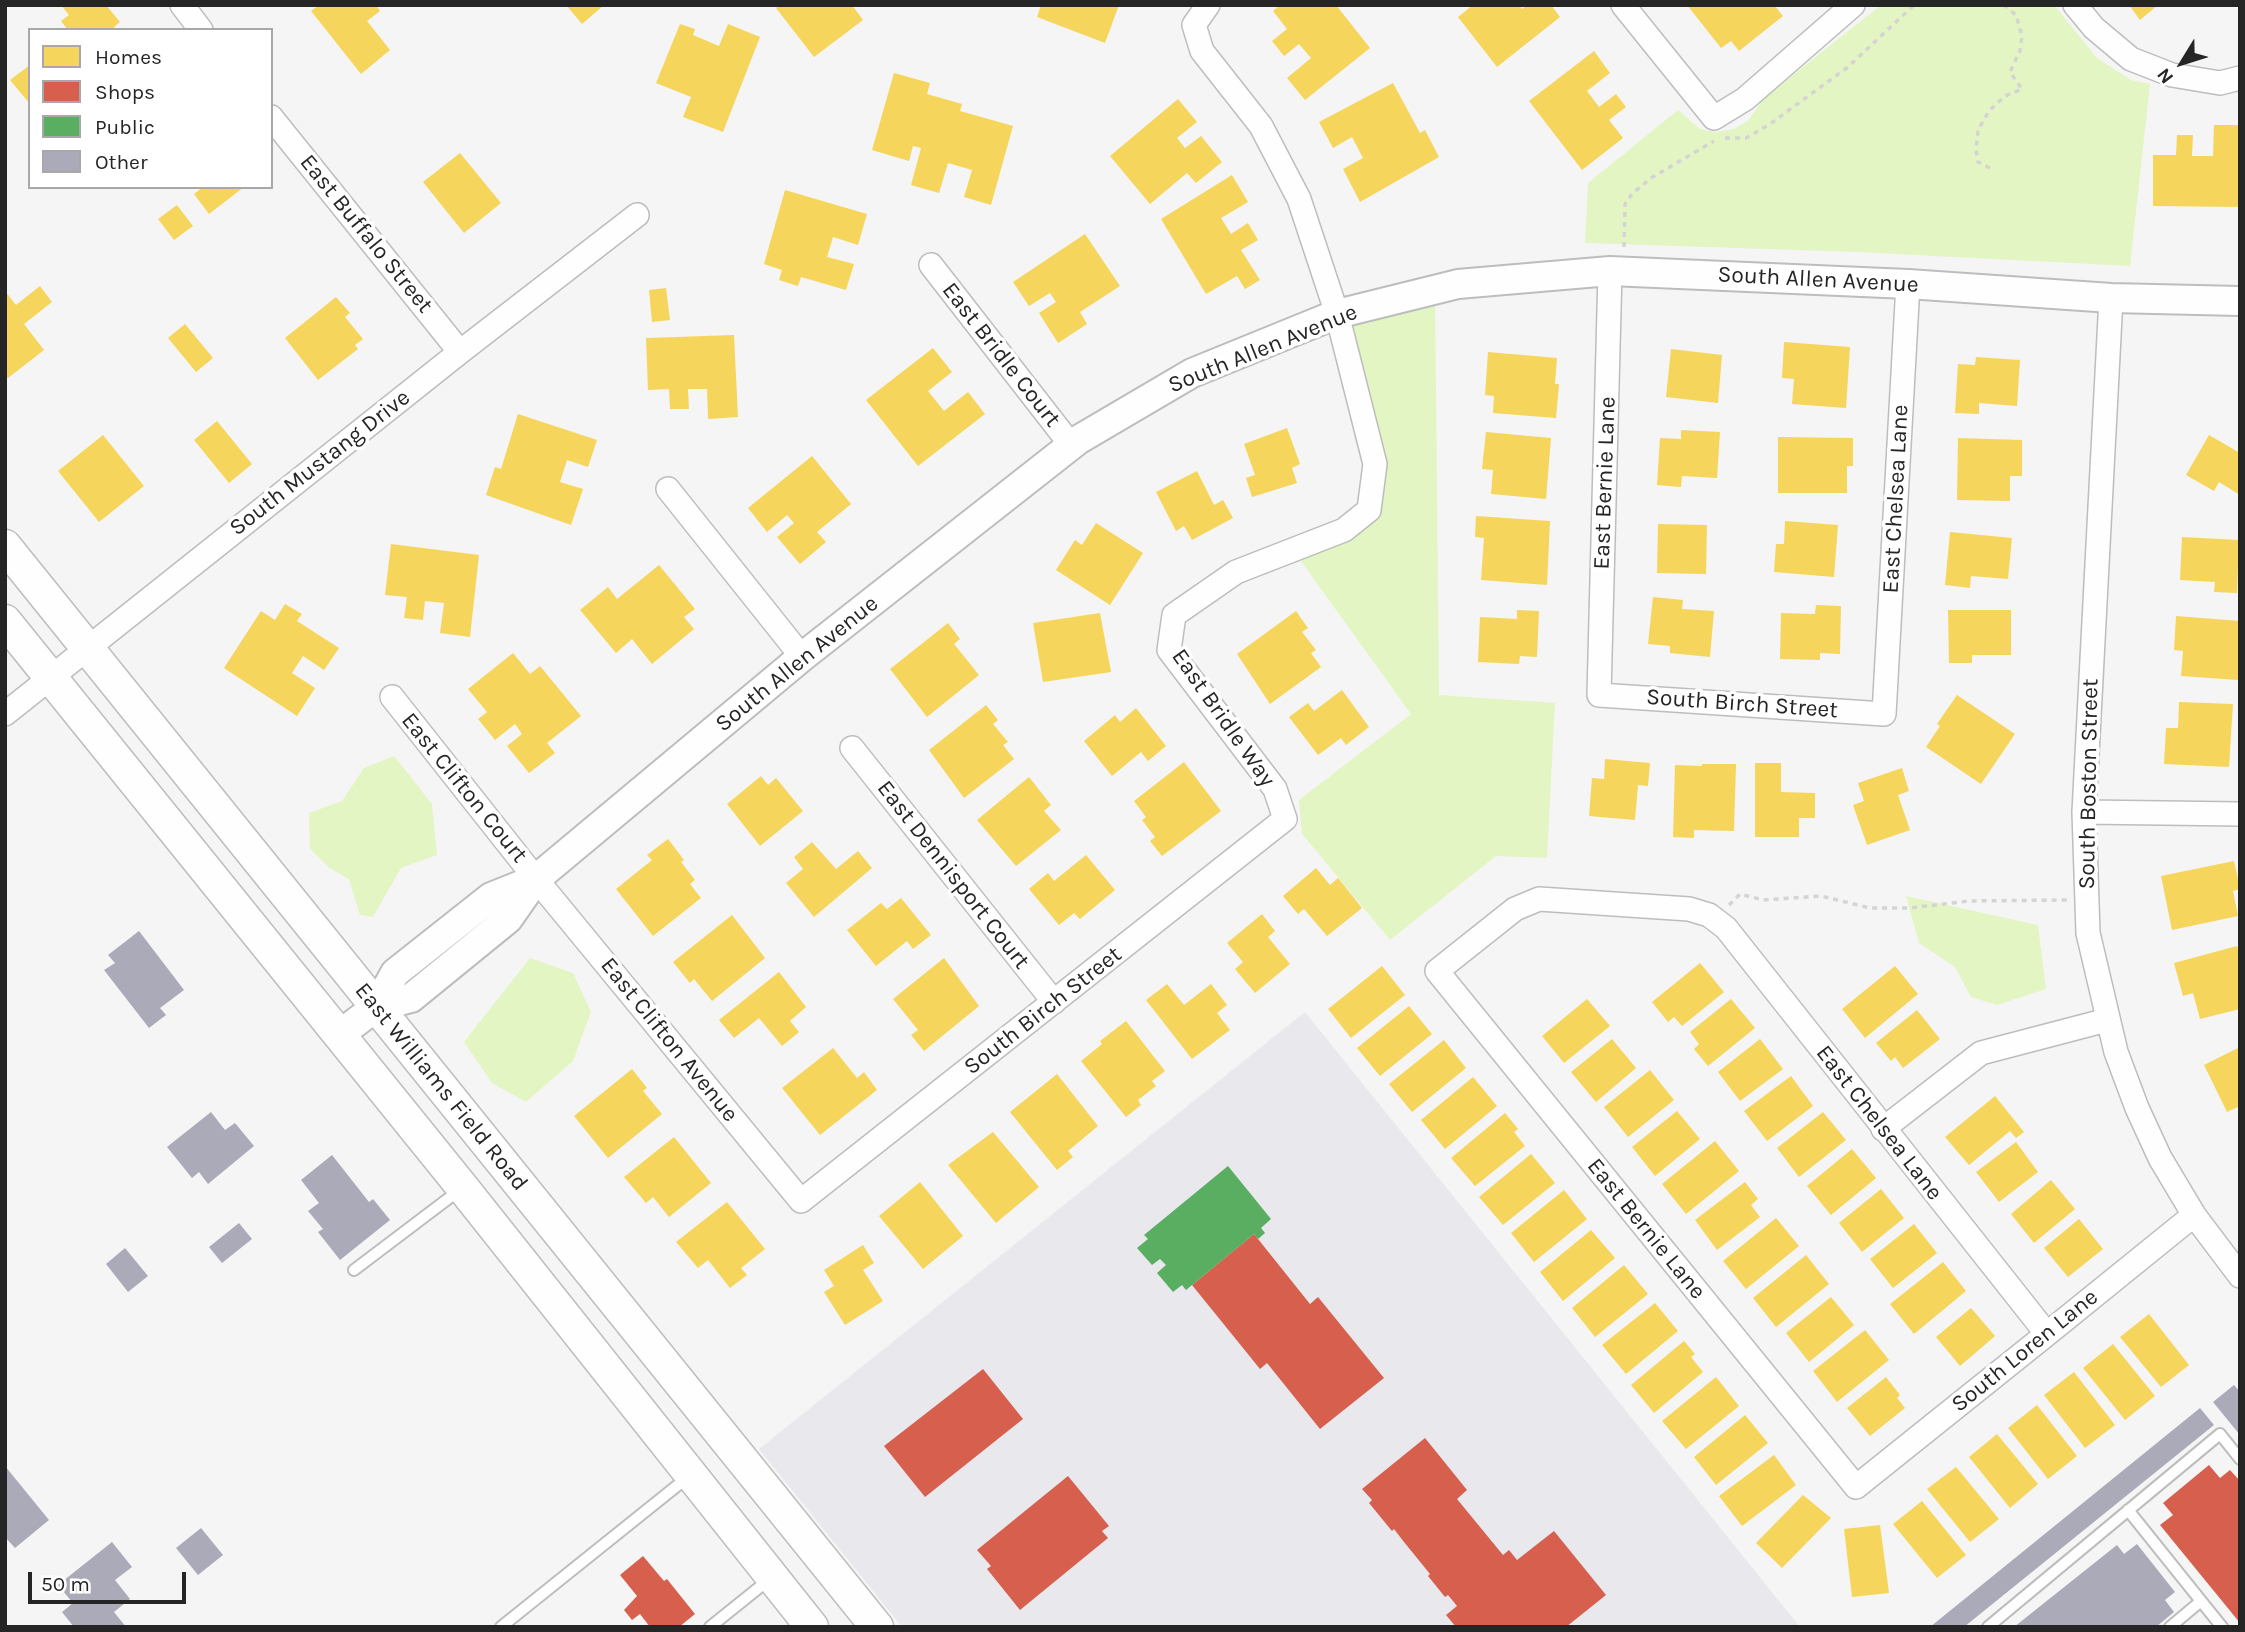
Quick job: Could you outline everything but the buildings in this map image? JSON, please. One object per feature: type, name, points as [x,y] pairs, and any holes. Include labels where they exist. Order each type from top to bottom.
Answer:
[{"type":"main road","name":"East Williams Field Road","points":[[5,546],[877,1627]]},
{"type":"main road","name":"East Williams Field Road","points":[[5,621],[463,1188],[812,1627]]},
{"type":"main road","points":[[732,1527],[770,1494]]},
{"type":"street","points":[[181,5],[199,28]]},
{"type":"street","points":[[1208,5],[1194,25],[1202,51],[1261,126],[1299,200],[1337,314]]},
{"type":"street","points":[[1623,5],[1714,118],[1745,99],[1853,5]]},
{"type":"street","points":[[2075,5],[2094,28],[2131,59],[2172,75],[2220,83],[2240,78]]},
{"type":"street","name":"East Buffalo Street","points":[[273,119],[460,352]]},
{"type":"street","name":"South Mustang Drive","points":[[5,715],[460,352],[637,215]]},
{"type":"street","name":"East Bridle Court","points":[[931,265],[1071,445]]},
{"type":"street","name":"South Allen Avenue","points":[[339,1035],[376,1007],[411,998],[508,919],[536,879],[802,657],[1071,445],[1134,405],[1192,373],[1337,314],[1458,284],[1617,271],[1908,284],[2111,298],[2240,301]]},
{"type":"street","name":"East Bernie Lane","points":[[1599,695],[1617,271]]},
{"type":"street","name":"East Chelsea Lane","points":[[1884,714],[1908,284]]},
{"type":"street","name":"South Boston Street","points":[[2111,298],[2084,812],[2088,933],[2107,1020],[2137,1108],[2160,1158],[2193,1215],[2240,1276]]},
{"type":"street","name":"East Bridle Way","points":[[1285,819],[1275,789],[1169,650],[1174,615],[1236,572],[1344,530],[1369,510],[1375,464],[1337,314]]},
{"type":"street","points":[[668,489],[802,657]]},
{"type":"street","name":"South Birch Street","points":[[1599,695],[1884,714]]},
{"type":"street","name":"East Clifton Court","points":[[392,697],[536,879]]},
{"type":"street","name":"East Dennisport Court","points":[[852,748],[1054,1002]]},
{"type":"street","points":[[2084,812],[2240,814]]},
{"type":"street","name":"South Birch Street","points":[[802,1202],[1285,819]]},
{"type":"street","name":"East Clifton Avenue","points":[[536,879],[802,1202]]},
{"type":"street","name":"East Bernie Lane","points":[[1711,917],[1689,909],[1539,899],[1515,909],[1437,971],[1856,1487]]},
{"type":"street","name":"East Chelsea Lane","points":[[1711,917],[1726,928],[2047,1334]]},
{"type":"street","points":[[1883,1129],[1981,1053],[2107,1020]]},
{"type":"street","name":"South Loren Lane","points":[[1856,1487],[2193,1215]]},
{"type":"lane","points":[[354,1270],[463,1188]]},
{"type":"lane","points":[[1988,1627],[2220,1434],[2240,1459]]},
{"type":"lane","points":[[502,1627],[690,1475]]},
{"type":"lane","points":[[2128,1510],[2222,1627]]},
{"type":"lane","points":[[710,1627],[771,1577]]},
{"type":"lane","points":[[2170,1627],[2201,1601]]},
{"type":"path","points":[[1617,271],[1625,204],[1632,194],[1651,178],[1710,142],[1731,137],[1746,138],[1763,129],[1848,67],[1914,5]]},
{"type":"path","points":[[1990,168],[1978,162],[1978,130],[1989,111],[2004,96],[2022,89],[2010,72],[2020,51],[2022,36],[2016,15],[2004,5]]},
{"type":"path","points":[[1711,917],[1740,894],[1763,900],[1821,896],[1870,908],[1910,908],[1969,901],[2087,901]]},
{"type":"shaded area","points":[[1305,1012],[1800,1627],[902,1627],[759,1449]]},
{"type":"green space","points":[[1881,5],[2054,5],[2097,58],[2131,80],[2150,84],[2130,266],[1858,252],[1585,243],[1588,183],[1678,110],[1700,129],[1715,132],[1734,129],[1748,121],[1764,98]]},
{"type":"green space","points":[[1435,290],[1439,695],[1555,703],[1547,858],[1496,856],[1390,940],[1302,834],[1299,800],[1411,714],[1293,550],[1369,510],[1375,464],[1337,314]]},
{"type":"green space","points":[[394,756],[432,804],[437,855],[401,868],[373,917],[360,915],[349,879],[331,869],[310,849],[309,813],[342,801],[364,768]]},
{"type":"green space","points":[[1906,896],[2038,925],[2046,989],[1997,1005],[1971,997],[1955,967],[1919,943]]},
{"type":"green space","points":[[530,958],[573,973],[591,1012],[573,1061],[526,1102],[492,1083],[464,1042]]}]
